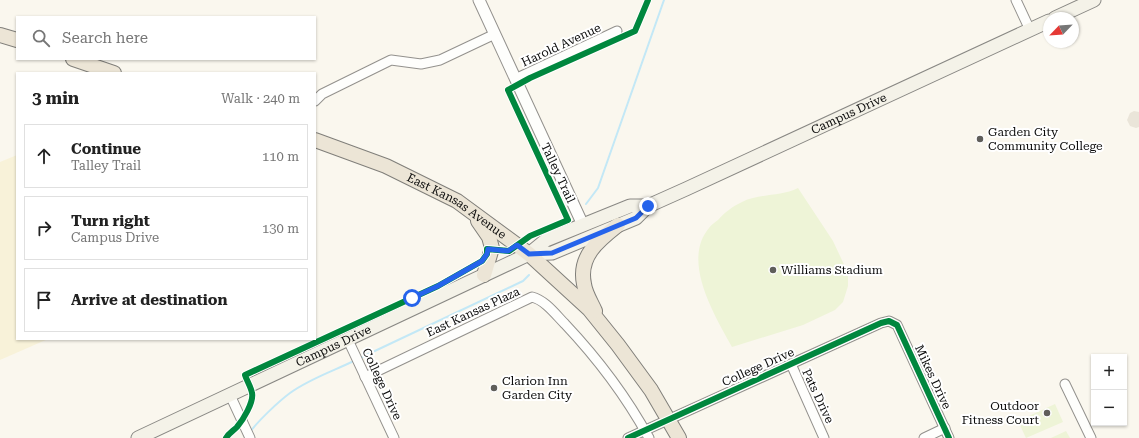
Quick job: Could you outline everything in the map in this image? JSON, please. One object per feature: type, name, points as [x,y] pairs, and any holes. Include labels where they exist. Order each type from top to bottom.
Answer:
[{"type":"main road","points":[[1068,12],[1094,0]]},
{"type":"main road","name":"Campus Drive","points":[[529,254],[552,253],[636,218],[648,206],[1043,24]]},
{"type":"main road","points":[[0,35],[16,40]]},
{"type":"main road","points":[[76,60],[111,72]]},
{"type":"main road","name":"East Kansas Avenue","points":[[316,140],[386,166],[457,201],[529,254],[589,309],[635,368],[679,438]]},
{"type":"main road","name":"Campus Drive","points":[[138,438],[230,395],[350,345],[484,275],[529,254],[546,240],[630,206],[648,206]]},
{"type":"main road","points":[[472,211],[489,237],[492,248],[484,275]]},
{"type":"main road","points":[[601,324],[584,285],[583,275],[585,263],[591,249],[618,225]]},
{"type":"street","points":[[479,0],[583,225]]},
{"type":"street","points":[[1016,0],[1030,30]]},
{"type":"street","name":"Harold Avenue","points":[[515,80],[617,31]]},
{"type":"street","points":[[316,100],[322,94],[391,60],[421,64],[440,60],[495,34]]},
{"type":"street","name":"East Kansas Plaza","points":[[365,377],[532,298],[539,299],[557,316],[611,378],[647,434]]},
{"type":"street","name":"College Drive","points":[[628,438],[647,434],[669,420],[881,323],[889,321],[897,325]]},
{"type":"street","name":"Mikes Drive","points":[[897,325],[949,438]]},
{"type":"street","name":"College Drive","points":[[350,345],[394,438]]},
{"type":"street","name":"Pats Drive","points":[[791,364],[824,438]]},
{"type":"street","points":[[1065,384],[1091,438]]},
{"type":"street","points":[[230,395],[250,438]]},
{"type":"street","points":[[924,438],[945,428]]},
{"type":"shaded area","points":[[1134,111],[1139,112],[1139,127],[1136,128],[1130,126],[1127,120],[1130,113]]},
{"type":"shaded area","points":[[16,155],[16,340],[46,340],[0,360],[0,162]]},
{"type":"green space","name":"Williams Stadium","points":[[798,188],[833,241],[848,273],[848,286],[843,302],[835,310],[803,325],[732,347],[717,320],[699,272],[698,256],[701,241],[711,226],[729,210],[739,204],[756,197],[784,193]]},
{"type":"green space","name":"Outdoor Fitness Court","points":[[1055,404],[1063,422],[1026,438],[1018,421]]},
{"type":"green space","points":[[1066,431],[1070,438],[1051,438]]},
{"type":"waterway","points":[[586,204],[598,188],[664,0]]},
{"type":"waterway","points":[[360,358],[523,281],[529,275]]},
{"type":"waterway","points":[[250,432],[269,411],[297,388],[313,379],[354,361]]},
{"type":"cycle path","name":"Talley Trail","points":[[226,438],[237,427],[248,411],[252,397],[245,375],[438,286],[482,261],[487,254],[487,249],[509,251],[530,236],[568,220],[508,90],[530,78],[635,31],[648,0]]},
{"type":"cycle path","points":[[628,438],[881,323],[889,321],[897,325],[949,438]]},
{"type":"place","name":"Garden City Community College","points":[[980,139]]},
{"type":"place","name":"Williams Stadium","points":[[773,270]]},
{"type":"place","name":"Clarion Inn Garden City","points":[[494,388]]},
{"type":"place","name":"Outdoor Fitness Court","points":[[1047,413]]},
{"type":"route","points":[[412,298],[438,286],[482,261],[487,254],[488,249],[495,251],[508,251],[517,245],[529,254],[552,253],[636,218],[648,206]]}]
